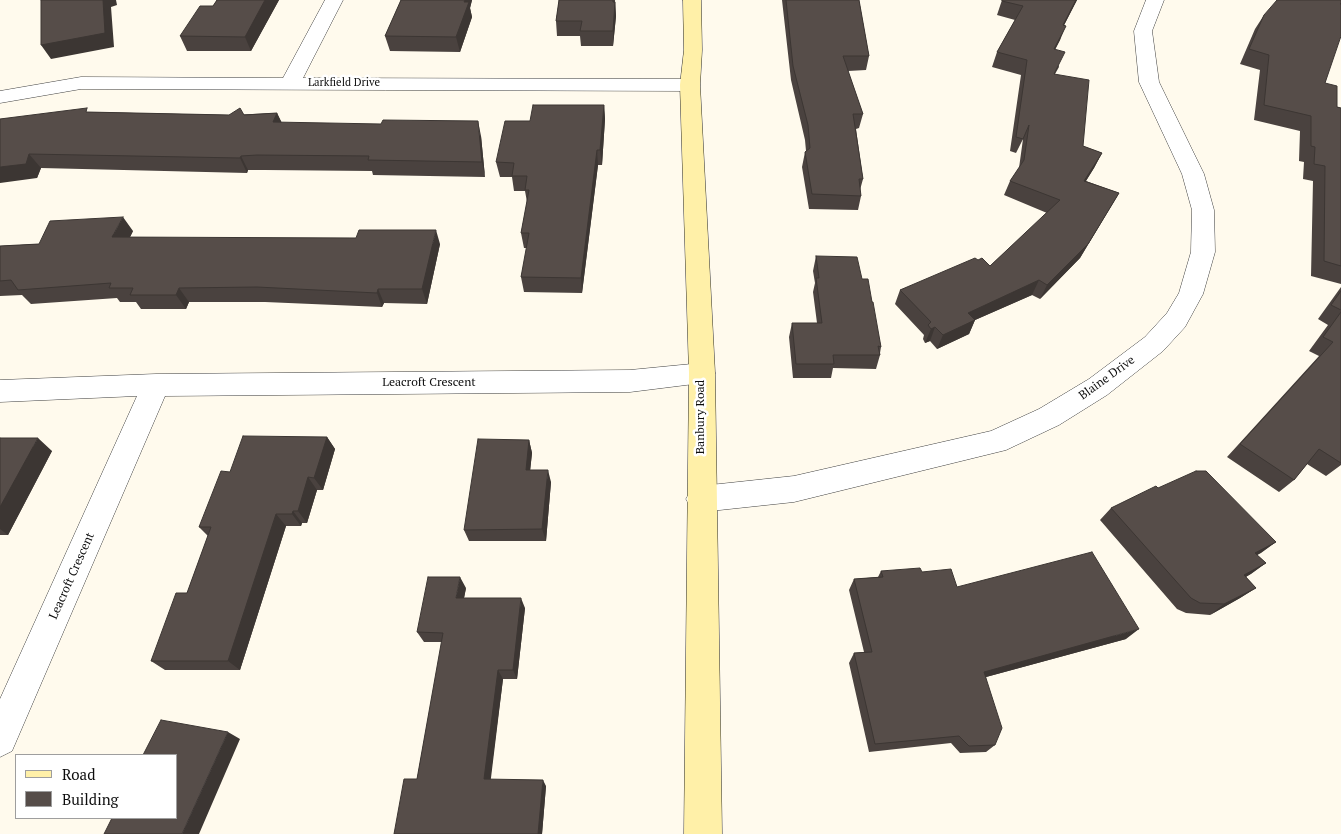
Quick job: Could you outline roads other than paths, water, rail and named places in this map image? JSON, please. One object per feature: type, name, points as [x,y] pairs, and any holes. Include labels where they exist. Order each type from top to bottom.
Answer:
[{"type":"street","points":[[291,82],[334,0]]},
{"type":"street","name":"Banbury Road","points":[[692,0],[693,50],[690,85],[702,373],[703,834]]},
{"type":"street","name":"Blaine Drive","points":[[701,499],[794,488],[996,442],[1049,417],[1098,387],[1154,344],[1176,320],[1191,294],[1203,252],[1203,210],[1193,174],[1149,82],[1143,31],[1155,0]]},
{"type":"street","name":"Larkfield Drive","points":[[0,97],[81,83],[291,82],[690,85]]},
{"type":"street","name":"Leacroft Crescent","points":[[0,391],[156,385],[630,381],[702,373]]},
{"type":"street","name":"Leacroft Crescent","points":[[0,739],[156,385]]}]
